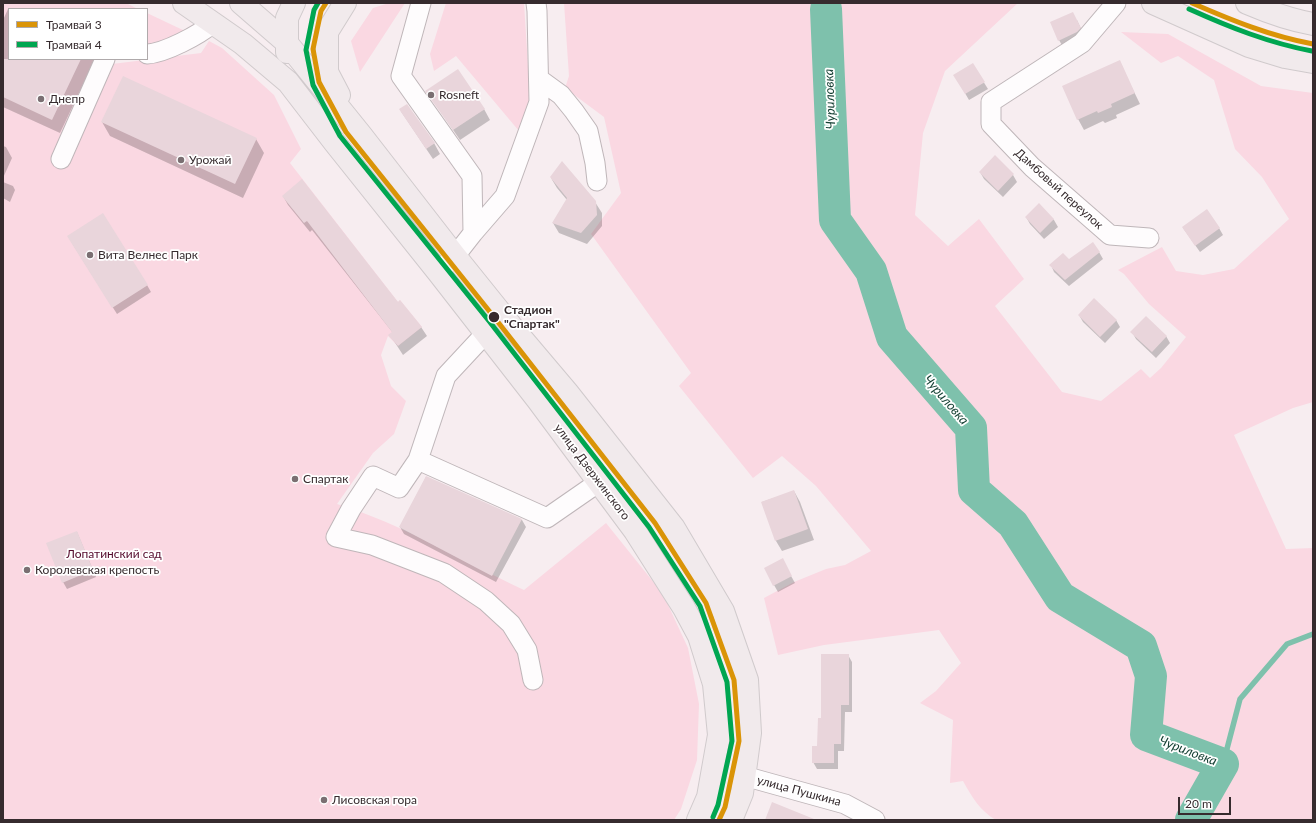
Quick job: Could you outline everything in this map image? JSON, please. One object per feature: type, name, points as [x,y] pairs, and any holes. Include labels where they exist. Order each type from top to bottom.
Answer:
[{"type":"main road","name":"улица Дзержинского","points":[[184,3],[243,44],[288,82],[486,333],[636,531],[684,608],[699,636],[714,684],[719,734],[708,797],[698,820]]},
{"type":"main road","points":[[241,3],[286,42],[512,327],[567,392],[674,528],[723,611],[746,680],[750,733],[742,793],[731,820]]},
{"type":"main road","points":[[288,82],[286,42],[287,18],[294,3]]},
{"type":"main road","points":[[345,3],[327,32],[327,72],[361,135]]},
{"type":"main road","points":[[1153,3],[1249,46],[1285,57],[1313,62]]},
{"type":"main road","points":[[1247,3],[1264,11],[1313,24]]},
{"type":"street","points":[[421,3],[401,76],[472,176],[473,233]]},
{"type":"street","points":[[438,272],[456,256],[473,233],[505,196],[539,102],[538,11],[536,3]]},
{"type":"street","name":"Дамбовый переулок","points":[[1116,3],[1082,42],[991,102],[990,124],[1032,167],[1110,235],[1149,238]]},
{"type":"street","points":[[148,54],[156,53],[204,31],[212,23]]},
{"type":"street","points":[[61,158],[105,60]]},
{"type":"street","points":[[539,78],[561,95],[588,131],[595,163],[597,181]]},
{"type":"street","points":[[486,333],[446,376],[418,460],[399,488],[373,476],[351,509],[336,537],[372,545],[444,573],[486,601],[511,624],[527,650],[533,680]]},
{"type":"street","points":[[418,460],[547,518],[599,482]]},
{"type":"street","name":"улица Пушкина","points":[[744,776],[845,804],[875,820]]},
{"type":"green space","name":"Лопатинский сад","points":[[3,3],[126,3],[136,8],[8,8],[8,60],[97,60],[52,160],[67,158],[112,64],[201,53],[209,41],[222,48],[274,95],[301,149],[290,163],[398,302],[400,300],[422,327],[398,346],[388,336],[381,355],[391,386],[406,401],[394,434],[373,453],[337,504],[361,512],[409,532],[524,590],[606,523],[663,594],[688,648],[699,704],[697,760],[681,809],[674,820],[3,820]]},
{"type":"green space","points":[[389,3],[405,3],[360,72],[351,41],[373,8]]},
{"type":"green space","points":[[446,3],[524,3],[530,98],[519,131],[456,56],[434,71],[430,54]]},
{"type":"green space","points":[[564,3],[1018,3],[945,71],[923,133],[915,215],[948,246],[979,219],[1024,279],[995,306],[1062,392],[1101,401],[1141,369],[1150,378],[1161,368],[1186,337],[1149,304],[1124,274],[1118,270],[1162,247],[1176,271],[1203,275],[1234,269],[1289,219],[1262,177],[1235,149],[1214,80],[1178,56],[1161,63],[1121,32],[1168,34],[1261,86],[1313,93],[1313,402],[1293,408],[1234,435],[1286,549],[1313,548],[1313,820],[996,820],[981,808],[963,781],[950,783],[953,720],[920,703],[936,691],[961,663],[939,630],[824,645],[778,655],[764,598],[794,582],[826,569],[845,565],[871,551],[816,486],[782,456],[753,478],[679,386],[691,373],[591,234],[621,193],[604,117],[565,88],[569,76]]},
{"type":"green space","points":[[148,13],[185,31],[178,37],[148,47]]},
{"type":"building","points":[[1073,12],[1081,28],[1077,32],[1058,41],[1050,22]]},
{"type":"building","points":[[3,59],[81,60],[52,120],[3,97]]},
{"type":"building","points":[[1120,60],[1135,93],[1111,104],[1112,107],[1098,113],[1097,111],[1077,120],[1062,86]]},
{"type":"building","points":[[973,63],[985,82],[965,94],[953,75]]},
{"type":"building","points":[[458,69],[485,109],[453,130],[425,91]]},
{"type":"building","points":[[123,76],[257,138],[235,184],[101,122]]},
{"type":"building","points":[[407,104],[435,143],[426,149],[399,109]]},
{"type":"building","points":[[995,155],[1014,174],[998,191],[979,172]]},
{"type":"building","points":[[562,161],[596,201],[597,215],[581,233],[552,223],[567,198],[550,177]]},
{"type":"building","points":[[302,179],[398,302],[400,300],[422,327],[398,346],[388,335],[392,332],[307,221],[304,223],[282,196]]},
{"type":"building","points":[[1039,203],[1054,219],[1040,233],[1025,217]]},
{"type":"building","points":[[1207,209],[1220,228],[1195,246],[1182,227]]},
{"type":"building","points":[[103,213],[148,285],[112,308],[67,236]]},
{"type":"building","points":[[1093,242],[1100,252],[1065,280],[1049,265],[1063,253],[1069,259]]},
{"type":"building","points":[[1094,298],[1117,320],[1100,337],[1078,315]]},
{"type":"building","points":[[1146,316],[1167,336],[1152,352],[1130,332]]},
{"type":"building","points":[[426,476],[522,519],[492,576],[399,527]]},
{"type":"building","points":[[794,490],[808,529],[775,541],[761,502]]},
{"type":"building","points":[[77,531],[93,570],[62,583],[46,543]]},
{"type":"building","points":[[783,558],[792,576],[773,586],[764,568]]},
{"type":"building","points":[[821,654],[849,654],[849,705],[841,705],[841,744],[834,744],[834,763],[812,763],[812,746],[817,746],[818,718],[821,718]]},
{"type":"building","points":[[772,802],[814,819],[814,820],[765,820]]},
{"type":"waterway","name":"Чуриловка","points":[[826,9],[835,220],[871,271],[892,337],[971,428],[974,490],[1013,524],[1060,597],[1141,646],[1151,676],[1146,735],[1223,764],[1191,820]]},
{"type":"waterway","points":[[1223,764],[1240,699],[1287,644],[1313,634]]},
{"type":"tram line","name":"4","points":[[318,3],[314,10],[306,50],[313,85],[340,136],[489,321],[649,527],[700,606],[727,682],[732,741],[718,805],[713,817]]},
{"type":"tram line","name":"3","points":[[326,3],[321,11],[313,49],[319,82],[346,132],[494,317],[655,523],[706,603],[734,680],[739,741],[725,807],[719,820]]},
{"type":"tram line","name":"3","points":[[1192,3],[1266,32],[1313,44]]},
{"type":"tram line","name":"4","points":[[1189,9],[1249,34],[1280,44],[1312,51]]},
{"type":"place","name":"Rosneft","points":[[431,95]]},
{"type":"place","name":"Днепр","points":[[41,99]]},
{"type":"place","name":"Урожай","points":[[181,160]]},
{"type":"place","name":"Вита Велнес Парк","points":[[90,255]]},
{"type":"place","name":"Стадион \"Спартак\"","points":[[494,317]]},
{"type":"place","name":"Спартак","points":[[295,479]]},
{"type":"place","name":"Королевская крепость","points":[[27,570]]},
{"type":"place","name":"Лисовская гора","points":[[324,800]]}]
